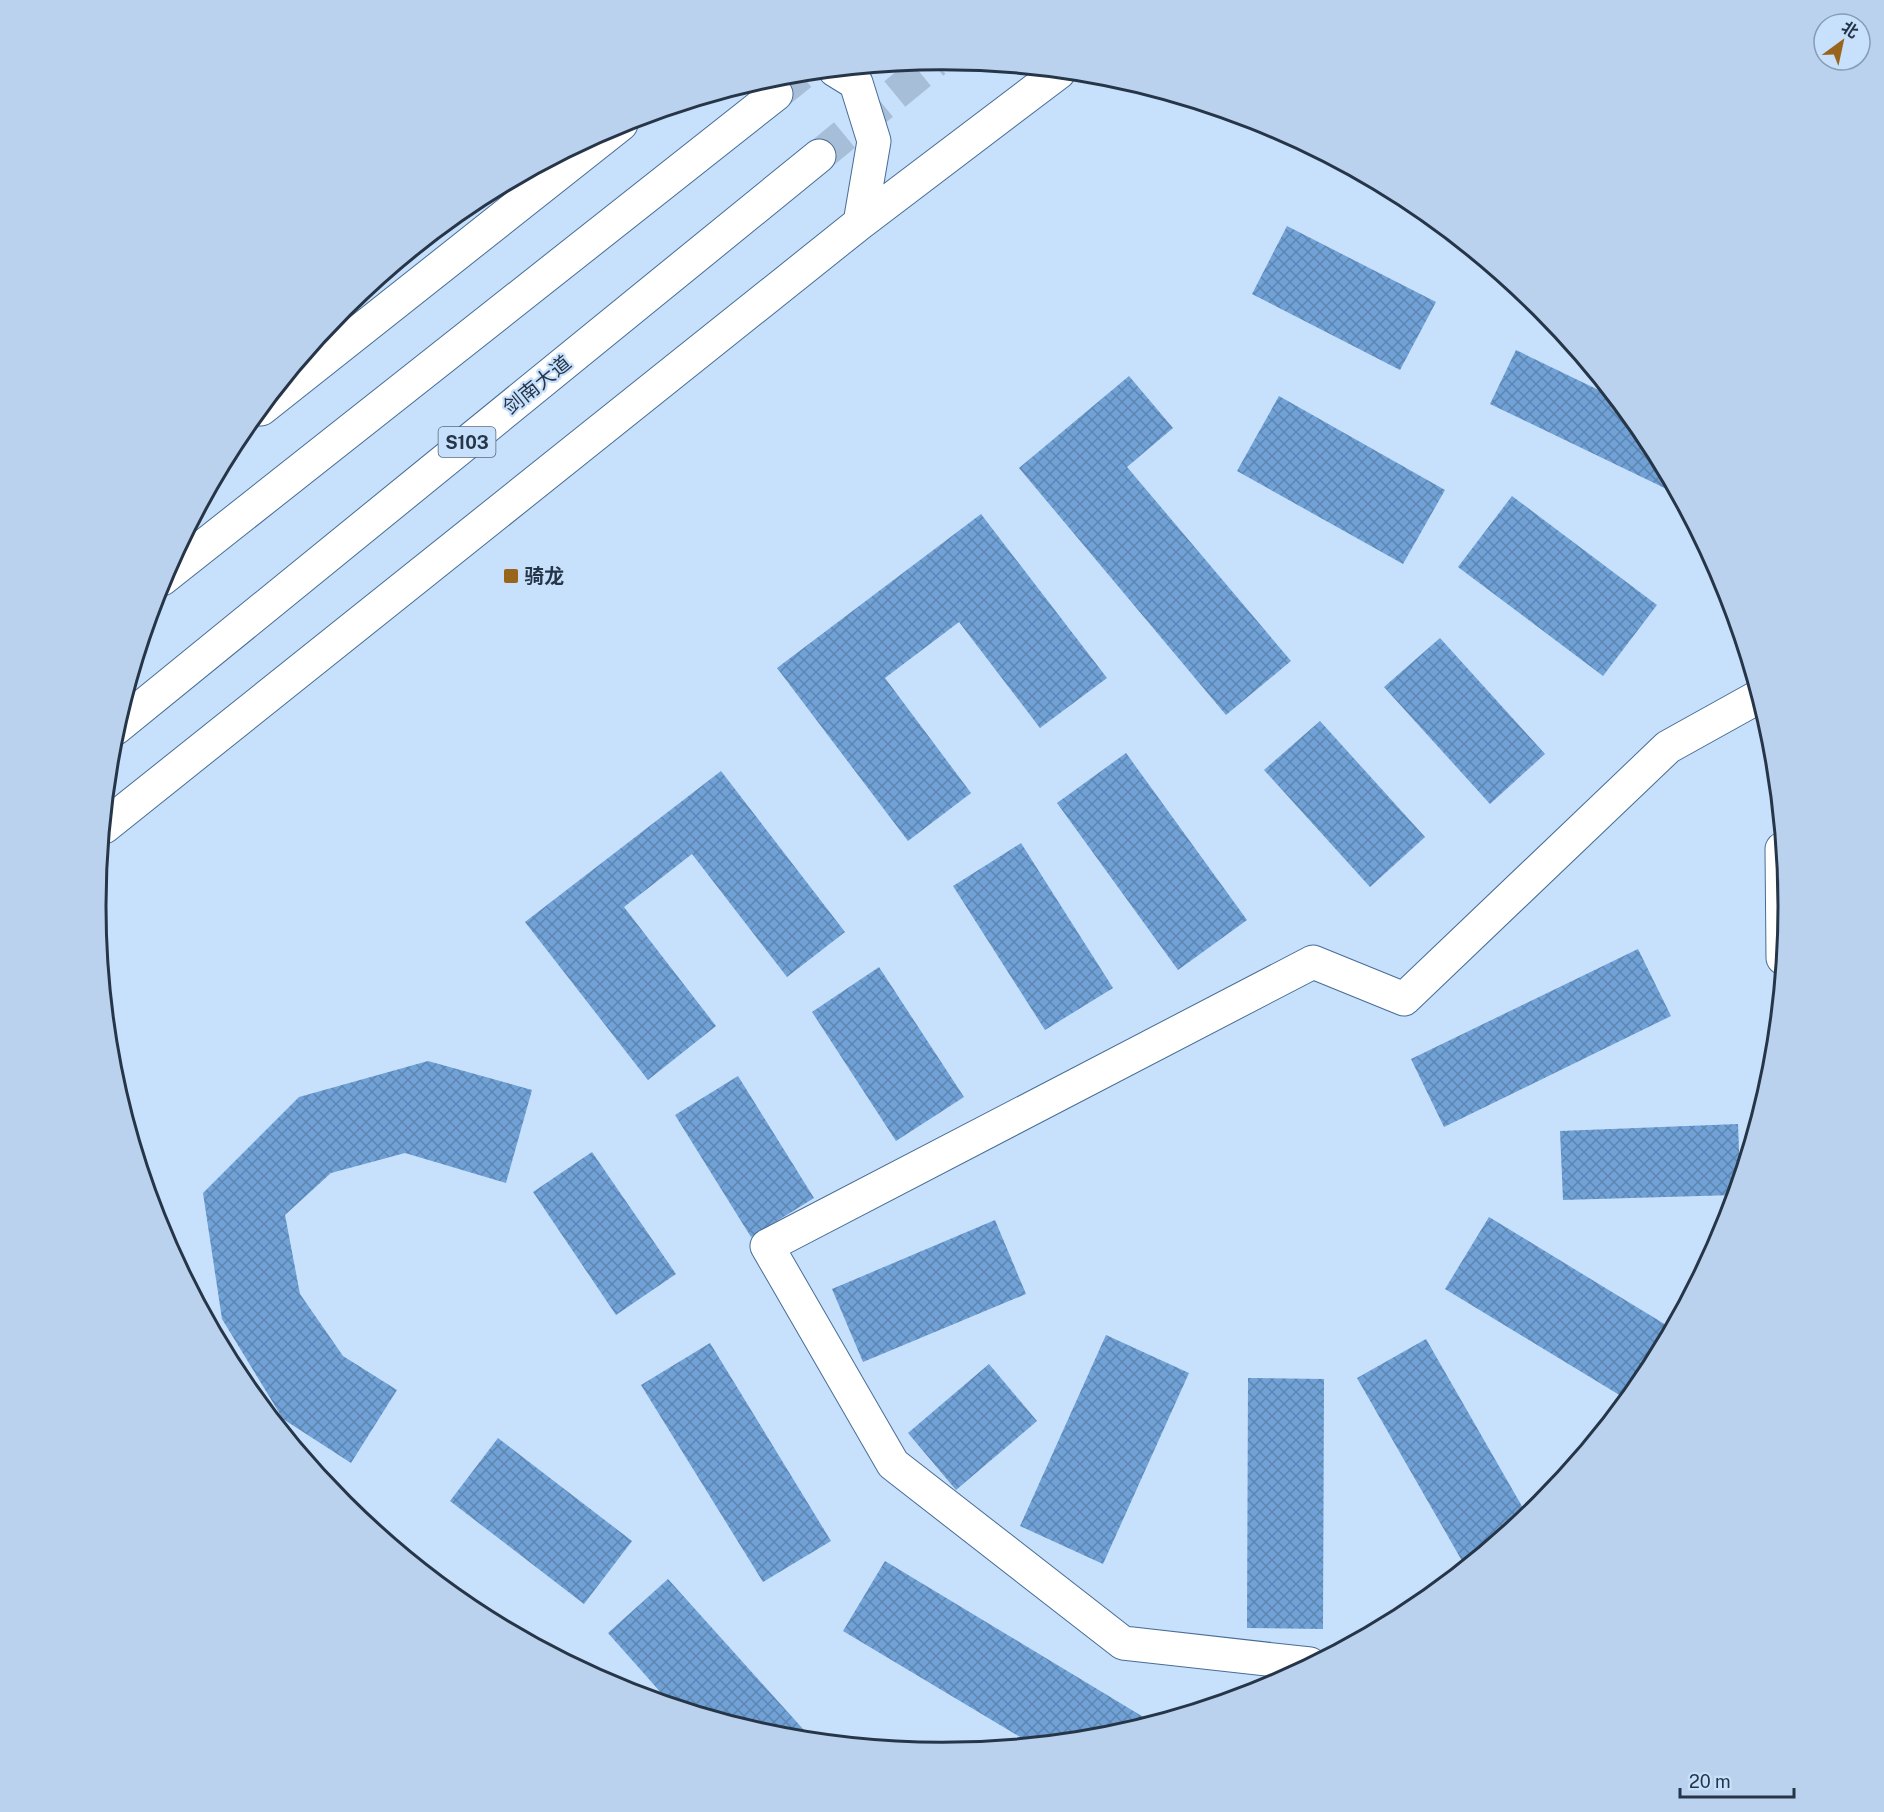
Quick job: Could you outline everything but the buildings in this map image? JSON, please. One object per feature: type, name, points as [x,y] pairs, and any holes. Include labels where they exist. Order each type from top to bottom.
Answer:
[{"type":"main road","points":[[846,77],[856,83],[874,141],[860,223]]},
{"type":"main road","points":[[111,821],[860,223],[1051,78]]},
{"type":"main road","points":[[180,565],[776,94]]},
{"type":"main road","points":[[285,390],[589,149]]},
{"type":"main road","name":"剑南大道","points":[[129,718],[819,156]]},
{"type":"main road","points":[[1296,1662],[1123,1643],[892,1464],[767,1246],[1313,962],[1404,999],[1668,747],[1751,701]]},
{"type":"tunnel","points":[[819,156],[923,71]]},
{"type":"tunnel","points":[[776,94],[786,86]]},
{"type":"place","name":"骑龙","points":[[511,576]]}]
